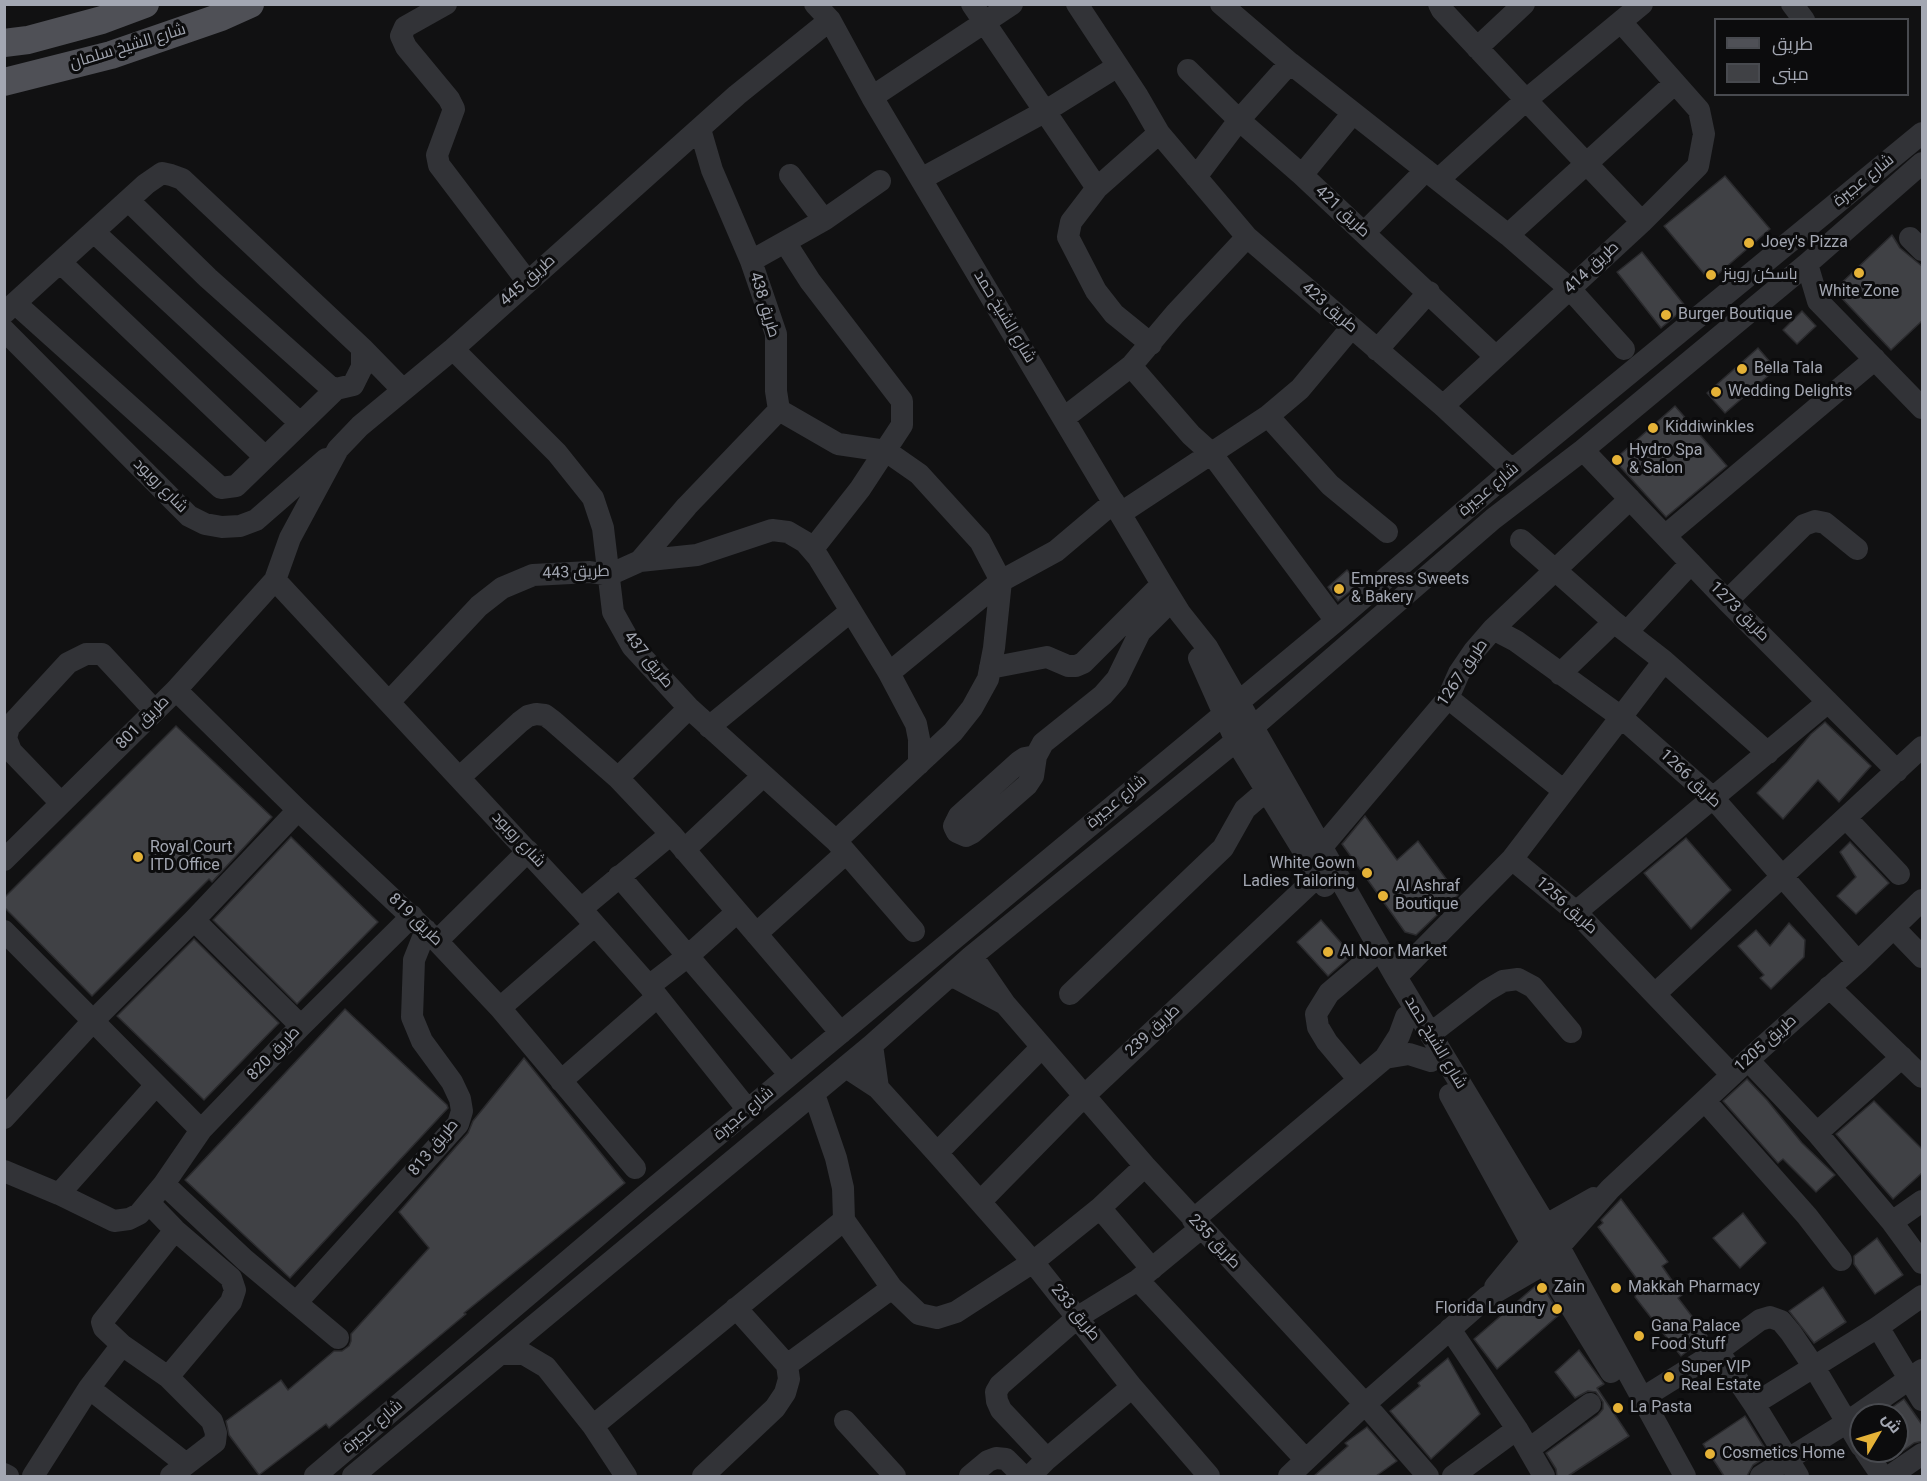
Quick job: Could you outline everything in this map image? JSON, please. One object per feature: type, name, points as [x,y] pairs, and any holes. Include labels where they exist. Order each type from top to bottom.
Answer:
[{"type":"main road","name":"شارع الشيخ سلمان","points":[[12,38],[102,20],[145,4]]},
{"type":"main road","name":"شارع الشيخ سلمان","points":[[4,82],[111,55],[221,17],[250,4]]},
{"type":"street","points":[[446,4],[405,27],[401,36],[406,47],[449,99],[454,110],[437,156],[439,165],[527,281]]},
{"type":"street","points":[[872,97],[978,13],[1012,4]]},
{"type":"street","name":"طريق 423","points":[[1077,4],[1159,133],[1247,237],[1443,406],[1512,470]]},
{"type":"street","points":[[1221,4],[1290,63],[1508,235],[1570,289],[1631,358]]},
{"type":"street","points":[[1439,4],[1477,48],[1642,222]]},
{"type":"street","points":[[1477,48],[1524,4]]},
{"type":"street","points":[[1792,4],[1802,18]]},
{"type":"street","name":"طريق 445","points":[[275,580],[290,538],[338,449],[360,426],[453,349],[700,129],[825,10]]},
{"type":"street","name":"شارع الشيخ حمد","points":[[825,10],[872,97],[1171,599],[1207,647],[1231,708],[1320,862],[1369,959],[1641,1398],[1674,1476]]},
{"type":"street","points":[[1364,233],[1526,100],[1629,11],[1675,83],[1508,235]]},
{"type":"street","points":[[978,13],[1097,188]]},
{"type":"street","points":[[1196,177],[1239,120],[1290,63]]},
{"type":"street","points":[[921,179],[1044,112],[1118,66]]},
{"type":"street","name":"طريق 421","points":[[1188,70],[1239,120],[1429,292],[1495,356]]},
{"type":"street","name":"طريق 414","points":[[1443,406],[1642,222],[1698,166],[1704,134],[1699,110],[1675,83]]},
{"type":"street","points":[[1302,175],[1353,113]]},
{"type":"street","name":"طريق 438","points":[[700,129],[712,170],[751,261],[776,334],[776,391],[779,410]]},
{"type":"street","points":[[1151,344],[1114,314],[1096,291],[1068,237],[1071,222],[1097,188],[1159,133]]},
{"type":"street","name":"شارع عجيرة","points":[[315,1476],[642,1198],[1336,621],[1512,470],[1618,383],[1631,358],[1923,133]]},
{"type":"street","name":"شارع عجيرة","points":[[353,1476],[537,1326],[814,1094],[972,956],[1245,734],[1493,519],[1583,450],[1807,264],[1923,163]]},
{"type":"street","points":[[362,348],[362,367],[353,385],[336,389],[236,486],[221,488],[10,308],[146,184],[162,173],[182,179],[362,348],[403,390]]},
{"type":"street","points":[[790,175],[824,220]]},
{"type":"street","points":[[751,261],[824,220],[880,181]]},
{"type":"street","points":[[129,201],[208,278],[320,378],[336,389]]},
{"type":"street","points":[[94,232],[300,423]]},
{"type":"street","points":[[1064,418],[1131,366],[1175,314],[1247,237]]},
{"type":"street","points":[[785,242],[810,281],[902,401],[902,425],[860,489],[812,550]]},
{"type":"street","points":[[60,262],[265,457]]},
{"type":"street","points":[[1807,264],[1818,301]]},
{"type":"street","points":[[1777,288],[1818,301],[1923,408]]},
{"type":"street","points":[[1377,350],[1429,292]]},
{"type":"street","points":[[889,673],[1001,581],[1056,551],[1118,507],[1211,453],[1268,416],[1300,389],[1351,328]]},
{"type":"street","name":"شارع روبود","points":[[4,330],[189,516],[205,524],[222,527],[240,526],[256,520],[338,449]]},
{"type":"street","name":"طريق 437","points":[[453,349],[556,453],[581,480],[593,498],[603,528],[613,612],[632,646],[689,708],[841,847],[914,931],[942,947]]},
{"type":"street","points":[[1665,536],[1875,359]]},
{"type":"street","points":[[1131,366],[1191,435],[1211,453],[1336,621]]},
{"type":"street","points":[[756,934],[919,764],[953,732],[972,708],[988,679],[994,648],[1001,581],[980,542],[919,474],[886,451],[838,444],[779,410]]},
{"type":"street","name":"طريق 443","points":[[389,702],[479,606],[502,588],[533,575],[590,572],[609,575],[640,561],[680,514],[779,410]]},
{"type":"street","points":[[1268,416],[1330,485],[1387,532]]},
{"type":"street","name":"طريق 1273","points":[[1583,450],[1727,601],[1828,702],[1913,762]]},
{"type":"street","name":"طريق 1267","points":[[1320,862],[1448,698],[1459,673],[1474,651],[1493,629],[1629,498]]},
{"type":"street","points":[[680,514],[680,531],[685,543],[697,555]]},
{"type":"street","points":[[1727,601],[1804,525],[1815,521],[1825,523],[1857,549]]},
{"type":"street","points":[[640,561],[697,555],[772,530],[788,532],[805,542],[889,673],[916,724],[919,739],[919,764]]},
{"type":"street","points":[[1521,540],[1768,753]]},
{"type":"street","points":[[1560,674],[1621,627],[1691,563]]},
{"type":"street","name":"شارع روبود","points":[[275,580],[588,917],[653,991],[748,1110]]},
{"type":"street","name":"طريق 801","points":[[4,860],[176,690],[275,580]]},
{"type":"street","points":[[990,668],[1047,657],[1068,666],[1076,666],[1171,599]]},
{"type":"street","points":[[1036,756],[1043,743],[1103,695],[1117,679],[1140,632],[1171,599]]},
{"type":"street","points":[[709,727],[851,611]]},
{"type":"street","name":"طريق 1266","points":[[1493,629],[1516,641],[1621,717],[1713,798],[1858,962]]},
{"type":"street","points":[[61,803],[11,751],[6,738],[9,727],[68,663],[86,654],[102,654],[155,711]]},
{"type":"street","points":[[1396,977],[1512,859],[1664,662]]},
{"type":"street","name":"طريق 819","points":[[176,690],[298,810],[425,929],[500,1008],[635,1168],[642,1198]]},
{"type":"street","points":[[1448,698],[1564,791]]},
{"type":"street","points":[[1576,912],[1828,702]]},
{"type":"street","points":[[618,778],[689,708]]},
{"type":"street","points":[[460,777],[528,716],[545,715],[553,720],[618,778],[678,842],[841,1033]]},
{"type":"street","points":[[916,724],[930,730],[953,732]]},
{"type":"street","name":"شارع الشيخ حمد","points":[[1245,734],[1267,790],[1320,862],[1396,977],[1430,1034],[1539,1234]]},
{"type":"street","points":[[1655,994],[1846,818],[1913,762]]},
{"type":"street","points":[[500,1008],[588,917],[619,876],[678,842],[763,776]]},
{"type":"street","points":[[1070,994],[1223,848],[1245,810],[1267,790]]},
{"type":"street","points":[[4,1118],[93,1021],[194,920],[298,810]]},
{"type":"street","points":[[1846,818],[1899,874]]},
{"type":"street","name":"طريق 820","points":[[4,1171],[59,1194],[114,1221],[129,1219],[139,1214],[164,1184],[201,1130],[301,1026],[528,851]]},
{"type":"street","name":"طريق 1256","points":[[1512,859],[1576,912],[1655,994],[1816,1133],[1892,1222],[1923,1263]]},
{"type":"street","name":"طريق 239","points":[[980,1203],[1084,1096],[1320,862]]},
{"type":"street","points":[[619,876],[790,1075]]},
{"type":"street","name":"طريق 1205","points":[[1296,1471],[1365,1404],[1487,1297],[1552,1256],[1610,1189],[1923,900]]},
{"type":"street","points":[[561,1081],[688,956],[737,912]]},
{"type":"street","points":[[194,920],[301,1026]]},
{"type":"street","points":[[1894,927],[1923,957]]},
{"type":"street","name":"طريق 813","points":[[296,1303],[458,1124],[462,1112],[460,1099],[452,1082],[422,1041],[412,1017],[414,960],[425,929]]},
{"type":"street","points":[[4,931],[201,1130]]},
{"type":"street","points":[[914,931],[918,967]]},
{"type":"street","name":"طريق 235","points":[[972,956],[1005,1004],[1145,1166],[1365,1404],[1428,1476]]},
{"type":"street","points":[[1359,1080],[1327,1042],[1318,1026],[1316,1014],[1329,993],[1369,959]]},
{"type":"street","name":"طريق 235","points":[[951,975],[1005,1004]]},
{"type":"street","points":[[1430,1034],[1486,991],[1503,981],[1518,979],[1533,987],[1571,1032]]},
{"type":"street","points":[[1829,987],[1923,1077]]},
{"type":"street","points":[[1047,1459],[1001,1410],[996,1392],[1000,1385],[1078,1317],[1145,1275],[1197,1224],[1384,1058],[1399,1036],[1406,1017]]},
{"type":"street","points":[[872,1045],[878,1089]]},
{"type":"street","points":[[937,1152],[1042,1047]]},
{"type":"street","points":[[1384,1058],[1409,1054],[1431,1061]]},
{"type":"street","points":[[1816,1133],[1902,1057]]},
{"type":"street","name":"طريق 233","points":[[846,1067],[878,1089],[937,1152],[1033,1262],[1132,1387],[1209,1476]]},
{"type":"street","points":[[59,1194],[156,1085]]},
{"type":"street","points":[[814,1094],[836,1158],[843,1188],[844,1220],[892,1288],[919,1314],[937,1318],[956,1312],[1033,1262],[1100,1208],[1145,1166]]},
{"type":"street","points":[[1705,1101],[1807,1216],[1841,1260]]},
{"type":"street","points":[[635,1168],[680,1168]]},
{"type":"street","points":[[164,1184],[245,1260],[338,1338]]},
{"type":"street","name":"طريق 1205","points":[[1487,1297],[1539,1234],[1610,1189]]},
{"type":"street","points":[[1892,1222],[1923,1201]]},
{"type":"street","points":[[149,1203],[175,1230],[231,1278],[235,1290],[231,1302],[168,1377]]},
{"type":"street","points":[[1100,1208],[1145,1275],[1296,1471]]},
{"type":"street","points":[[593,1426],[844,1220]]},
{"type":"street","points":[[89,1388],[178,1470],[215,1442],[216,1433],[212,1421],[168,1377],[122,1345],[104,1328],[102,1322],[175,1230]]},
{"type":"street","name":"شارع الشيخ حمد","points":[[1552,1256],[1674,1476]]},
{"type":"street","points":[[787,1365],[892,1288]]},
{"type":"street","points":[[1754,1404],[1878,1327],[1923,1296]]},
{"type":"street","points":[[703,1476],[775,1408],[785,1393],[789,1379],[787,1365],[736,1308]]},
{"type":"street","points":[[1641,1398],[1718,1351],[1760,1320],[1770,1317],[1781,1321],[1814,1367],[1849,1428]]},
{"type":"street","points":[[537,1326],[536,1335],[546,1368]]},
{"type":"street","points":[[1878,1327],[1916,1375],[1923,1400]]},
{"type":"street","points":[[1450,1329],[1517,1429],[1544,1476]]},
{"type":"street","points":[[33,1476],[89,1388],[122,1345]]},
{"type":"street","points":[[1718,1351],[1754,1404],[1792,1468]]},
{"type":"street","points":[[501,1354],[524,1354],[546,1368],[593,1426],[626,1476]]},
{"type":"street","points":[[1761,1476],[1792,1468],[1846,1424],[1916,1375]]},
{"type":"street","points":[[1029,1476],[1132,1387]]},
{"type":"street","points":[[1529,1449],[1590,1404]]},
{"type":"street","points":[[845,1421],[895,1476]]},
{"type":"street","points":[[1453,1476],[1517,1429]]},
{"type":"street","points":[[1890,1476],[1923,1454]]},
{"type":"street","points":[[970,1476],[988,1461],[996,1458],[1006,1459],[1023,1476]]},
{"type":"street","points":[[1873,1463],[1882,1476]]},
{"type":"building","points":[[1725,176],[1770,229],[1710,281],[1664,226]]},
{"type":"building","points":[[1892,235],[1900,248],[1923,267],[1923,320],[1891,350],[1834,290]]},
{"type":"building","points":[[1642,252],[1686,307],[1661,328],[1617,272]]},
{"type":"building","points":[[1802,311],[1816,326],[1797,344],[1783,330]]},
{"type":"building","points":[[1758,348],[1776,369],[1725,413],[1707,393]]},
{"type":"building","points":[[1675,406],[1727,466],[1666,517],[1614,460]]},
{"type":"building","name":"Empress Sweets & Bakery","points":[[1347,570],[1359,584],[1338,601],[1328,587]]},
{"type":"building","points":[[1825,722],[1871,766],[1839,802],[1818,780],[1783,819],[1757,793],[1811,734]]},
{"type":"building","name":"Royal Court ITD Office","points":[[176,726],[272,817],[212,882],[209,879],[92,996],[4,907],[4,898]]},
{"type":"building","points":[[1365,816],[1397,860],[1418,841],[1458,895],[1416,935],[1405,932],[1342,844]]},
{"type":"building","points":[[291,837],[378,922],[297,1004],[213,920]]},
{"type":"building","points":[[1686,838],[1731,890],[1691,929],[1644,873]]},
{"type":"building","points":[[1850,842],[1889,883],[1856,914],[1837,896],[1856,877],[1840,852]]},
{"type":"building","name":"Al Noor Market","points":[[1321,920],[1352,955],[1328,976],[1297,942]]},
{"type":"building","points":[[1789,923],[1805,940],[1804,957],[1771,989],[1760,978],[1764,975],[1738,946],[1756,930],[1770,946]]},
{"type":"building","points":[[194,939],[279,1023],[204,1100],[117,1016]]},
{"type":"building","points":[[345,1009],[448,1108],[290,1278],[185,1180]]},
{"type":"building","points":[[524,1058],[625,1183],[464,1313],[466,1314],[329,1428],[326,1424],[259,1475],[229,1435],[226,1421],[281,1380],[288,1390],[334,1351],[342,1351],[349,1346],[351,1334],[429,1248],[399,1212],[468,1133],[473,1121]]},
{"type":"building","points":[[1747,1079],[1802,1143],[1835,1175],[1816,1192],[1783,1159],[1778,1163],[1723,1101]]},
{"type":"building","points":[[1874,1101],[1923,1150],[1923,1172],[1893,1199],[1836,1134]]},
{"type":"building","points":[[1621,1199],[1668,1262],[1662,1266],[1682,1295],[1678,1298],[1707,1336],[1681,1356],[1635,1297],[1640,1283],[1598,1227],[1603,1223],[1601,1220]]},
{"type":"building","points":[[1743,1213],[1766,1243],[1740,1268],[1713,1238]]},
{"type":"building","points":[[1877,1238],[1903,1275],[1875,1294],[1854,1264],[1854,1256]]},
{"type":"building","points":[[1540,1282],[1560,1314],[1497,1369],[1474,1339]]},
{"type":"building","points":[[1823,1287],[1846,1322],[1814,1343],[1789,1311]]},
{"type":"building","points":[[1579,1350],[1604,1384],[1597,1388],[1629,1436],[1568,1476],[1557,1476],[1556,1469],[1546,1453],[1603,1409],[1603,1402],[1596,1392],[1588,1391],[1575,1398],[1555,1372]]},
{"type":"building","points":[[1448,1358],[1480,1414],[1431,1459],[1390,1411]]},
{"type":"building","points":[[1909,1406],[1923,1426],[1923,1441],[1909,1447]]},
{"type":"building","points":[[1745,1416],[1769,1455],[1753,1465],[1747,1476],[1724,1476],[1703,1444]]},
{"type":"building","points":[[1367,1427],[1397,1461],[1376,1476],[1314,1476],[1348,1446],[1345,1443]]},
{"type":"place","name":"Joey's Pizza","points":[[1749,243]]},
{"type":"place","name":"White Zone","points":[[1859,273]]},
{"type":"place","name":"باسكن روبنز","points":[[1711,275]]},
{"type":"place","name":"Burger Boutique","points":[[1666,315]]},
{"type":"place","name":"Bella Tala","points":[[1742,369]]},
{"type":"place","name":"Wedding Delights","points":[[1716,392]]},
{"type":"place","name":"Kiddiwinkles","points":[[1653,428]]},
{"type":"place","name":"Hydro Spa & Salon","points":[[1617,460]]},
{"type":"place","name":"Empress Sweets & Bakery","points":[[1339,589]]},
{"type":"place","name":"Royal Court ITD Office","points":[[138,857]]},
{"type":"place","name":"White Gown Ladies Tailoring","points":[[1367,873]]},
{"type":"place","name":"Al Ashraf Boutique","points":[[1383,896]]},
{"type":"place","name":"Al Noor Market","points":[[1328,952]]},
{"type":"place","name":"Zain","points":[[1542,1288]]},
{"type":"place","name":"Makkah Pharmacy","points":[[1616,1288]]},
{"type":"place","name":"Florida Laundry","points":[[1557,1309]]},
{"type":"place","name":"Gana Palace Food Stuff","points":[[1639,1336]]},
{"type":"place","name":"Super VIP Real Estate","points":[[1669,1377]]},
{"type":"place","name":"La Pasta","points":[[1618,1408]]},
{"type":"place","name":"Cosmetics Home","points":[[1710,1454]]}]
